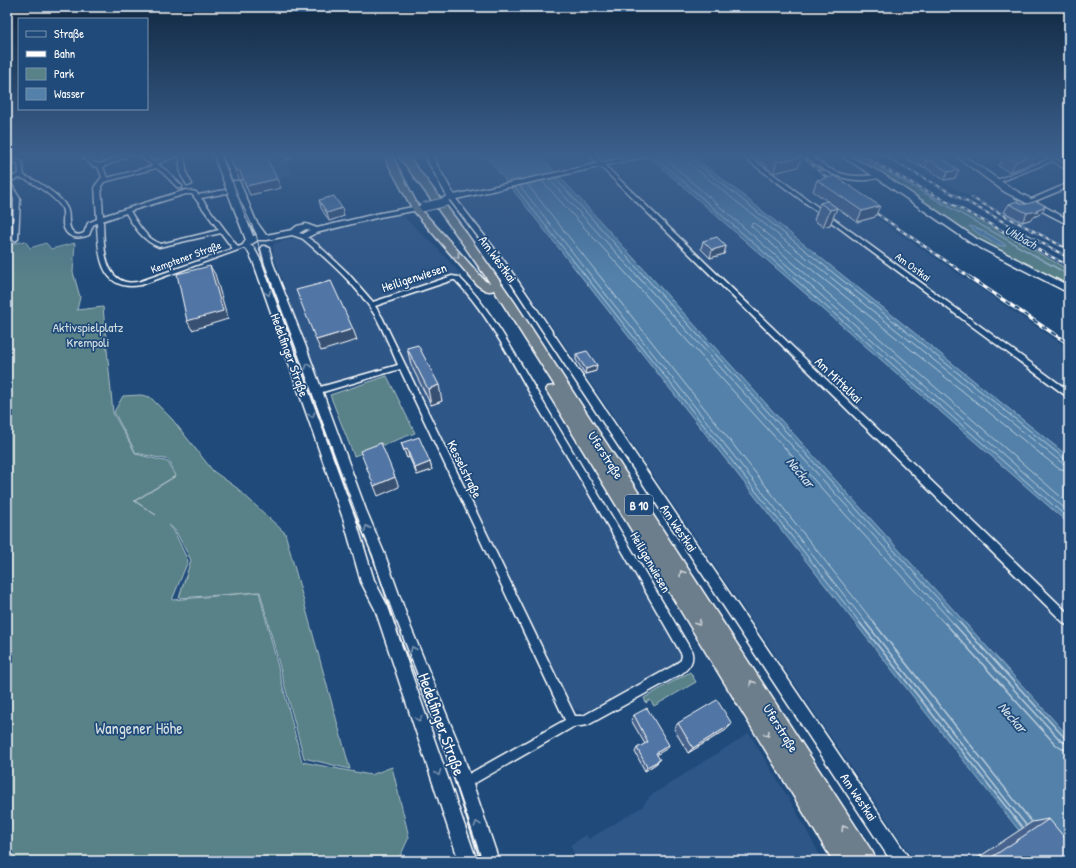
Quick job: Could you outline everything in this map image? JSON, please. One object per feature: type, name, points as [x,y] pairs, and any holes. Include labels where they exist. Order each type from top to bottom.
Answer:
[{"type":"highway","name":"B 10","points":[[406,197],[411,208],[481,283],[490,288]]},
{"type":"highway","name":"Uferstraße","points":[[425,197],[490,288],[846,861]]},
{"type":"highway","name":"Uferstraße","points":[[434,197],[458,229],[511,306],[865,861]]},
{"type":"highway","name":"B 10","points":[[826,828],[828,848],[834,861]]},
{"type":"street","points":[[15,239],[16,197]]},
{"type":"street","points":[[54,197],[60,201],[66,210],[67,228],[72,235],[80,236],[89,232],[90,224],[99,220],[171,197]]},
{"type":"street","points":[[98,197],[99,220]]},
{"type":"street","points":[[197,197],[236,249]]},
{"type":"street","name":"Hedelfinger Straße","points":[[232,197],[350,521],[360,560],[368,582],[381,606],[468,861]]},
{"type":"street","name":"Hedelfinger Straße","points":[[242,197],[252,221],[266,241],[269,264],[302,347],[316,391],[360,510],[379,555],[404,628],[428,685],[464,783],[490,861]]},
{"type":"street","name":"Am Westkai","points":[[446,197],[501,262],[901,861]]},
{"type":"street","points":[[249,245],[306,234],[462,197]]},
{"type":"street","name":"Am Mittelkai","points":[[634,197],[1069,621]]},
{"type":"street","name":"Am Ostkai","points":[[799,197],[1069,395]]},
{"type":"street","points":[[909,197],[974,241],[1069,290]]},
{"type":"street","points":[[1019,197],[1069,223]]},
{"type":"street","points":[[1028,202],[1041,197]]},
{"type":"street","points":[[127,210],[143,234],[152,243],[162,246],[222,231]]},
{"type":"street","name":"Kemptener Straße","points":[[99,220],[102,253],[107,271],[122,283],[132,285],[139,284],[249,245]]},
{"type":"street","name":"Kesselstraße","points":[[306,234],[328,259],[349,277],[372,305],[572,722]]},
{"type":"street","points":[[249,245],[266,241]]},
{"type":"street","name":"Heiligenwiesen","points":[[372,305],[452,278],[457,278],[467,288],[493,325],[684,647],[688,659],[686,664],[677,670],[584,721],[572,722],[464,783]]},
{"type":"street","points":[[316,391],[402,366]]},
{"type":"street","points":[[360,560],[373,560],[379,555]]},
{"type":"street","points":[[375,596],[380,590],[391,589]]},
{"type":"shaded area","points":[[457,197],[518,197],[1043,861],[915,861],[569,351],[504,258]]},
{"type":"shaded area","points":[[578,197],[694,197],[1069,524],[1069,737]]},
{"type":"shaded area","points":[[744,197],[845,197],[1069,349],[1069,457]]},
{"type":"shaded area","points":[[970,197],[1011,197],[1069,228],[1069,250]]},
{"type":"shaded area","points":[[402,215],[439,250],[458,271],[460,283],[490,325],[680,649],[681,657],[677,664],[585,712],[578,711],[573,708],[405,362],[326,385],[321,385],[319,382],[274,257],[273,246],[275,243]]},
{"type":"shaded area","points":[[749,733],[795,809],[823,861],[577,861],[570,845],[586,835],[589,839],[642,807],[650,796]]},
{"type":"green space","points":[[916,197],[934,197],[959,208],[1069,270],[1069,287],[995,249],[964,231]]},
{"type":"green space","name":"Wangener Höhe","points":[[25,241],[30,248],[46,243],[51,249],[75,243],[73,272],[80,297],[77,310],[103,307],[113,413],[136,454],[168,462],[175,476],[134,501],[156,515],[135,501],[176,476],[169,460],[136,453],[114,412],[123,396],[141,395],[150,397],[172,419],[213,471],[237,488],[285,533],[350,769],[304,758],[259,592],[302,762],[371,775],[392,767],[409,837],[398,861],[7,861],[7,245]],"holes":[[[169,525],[175,530],[191,560],[179,598],[255,592],[172,600],[188,561],[174,531]]]},
{"type":"green space","points":[[387,376],[415,433],[354,456],[330,395]]},
{"type":"green space","points":[[690,672],[696,682],[654,706],[650,700],[646,703],[644,698]]},
{"type":"water","name":"Neckar","points":[[518,197],[578,197],[1069,737],[1069,861],[1043,861]]},
{"type":"water","points":[[694,197],[744,197],[1069,457],[1069,524]]},
{"type":"water","points":[[969,226],[989,234],[1006,246],[998,245],[992,242]]},
{"type":"building","points":[[334,197],[342,208],[327,213],[319,200]]},
{"type":"building","points":[[841,197],[866,197],[880,206],[862,211]]},
{"type":"building","points":[[827,201],[837,208],[830,210],[820,203]]},
{"type":"building","points":[[1017,201],[1022,204],[1027,204],[1036,201],[1046,206],[1036,210],[1038,211],[1027,213],[1009,204]]},
{"type":"building","points":[[717,237],[726,246],[712,250],[703,241]]},
{"type":"building","points":[[210,266],[223,311],[187,321],[177,274]]},
{"type":"building","points":[[331,281],[353,329],[316,340],[296,290]]},
{"type":"building","points":[[418,345],[439,385],[428,389],[407,348]]},
{"type":"building","points":[[587,351],[597,365],[586,369],[576,354]]},
{"type":"building","points":[[419,437],[430,462],[415,468],[407,449],[404,450],[401,443]]},
{"type":"building","points":[[381,443],[395,477],[374,486],[360,451]]},
{"type":"building","points":[[717,700],[732,724],[693,748],[678,723]]},
{"type":"building","points":[[647,708],[669,745],[656,753],[660,760],[647,767],[637,748],[648,742],[634,715]]},
{"type":"building","points":[[1049,819],[1069,843],[1069,861],[986,861]]},
{"type":"building","points":[[451,858],[452,861],[445,861]]},
{"type":"waterway","name":"Uhlbach","points":[[930,197],[1069,275]]},
{"type":"tram line","points":[[238,197],[256,234],[261,256],[397,624]]},
{"type":"tram line","points":[[397,623],[430,708],[482,861]]},
{"type":"railway","points":[[937,197],[1069,266]]},
{"type":"railway","points":[[957,197],[1069,258]]},
{"type":"railway","points":[[972,198],[1069,250]]},
{"type":"railway","points":[[867,207],[971,278]]},
{"type":"railway","points":[[969,277],[1069,344]]},
{"type":"park label","name":"Aktivspielplatz Krempoli","points":[[88,334]]}]
